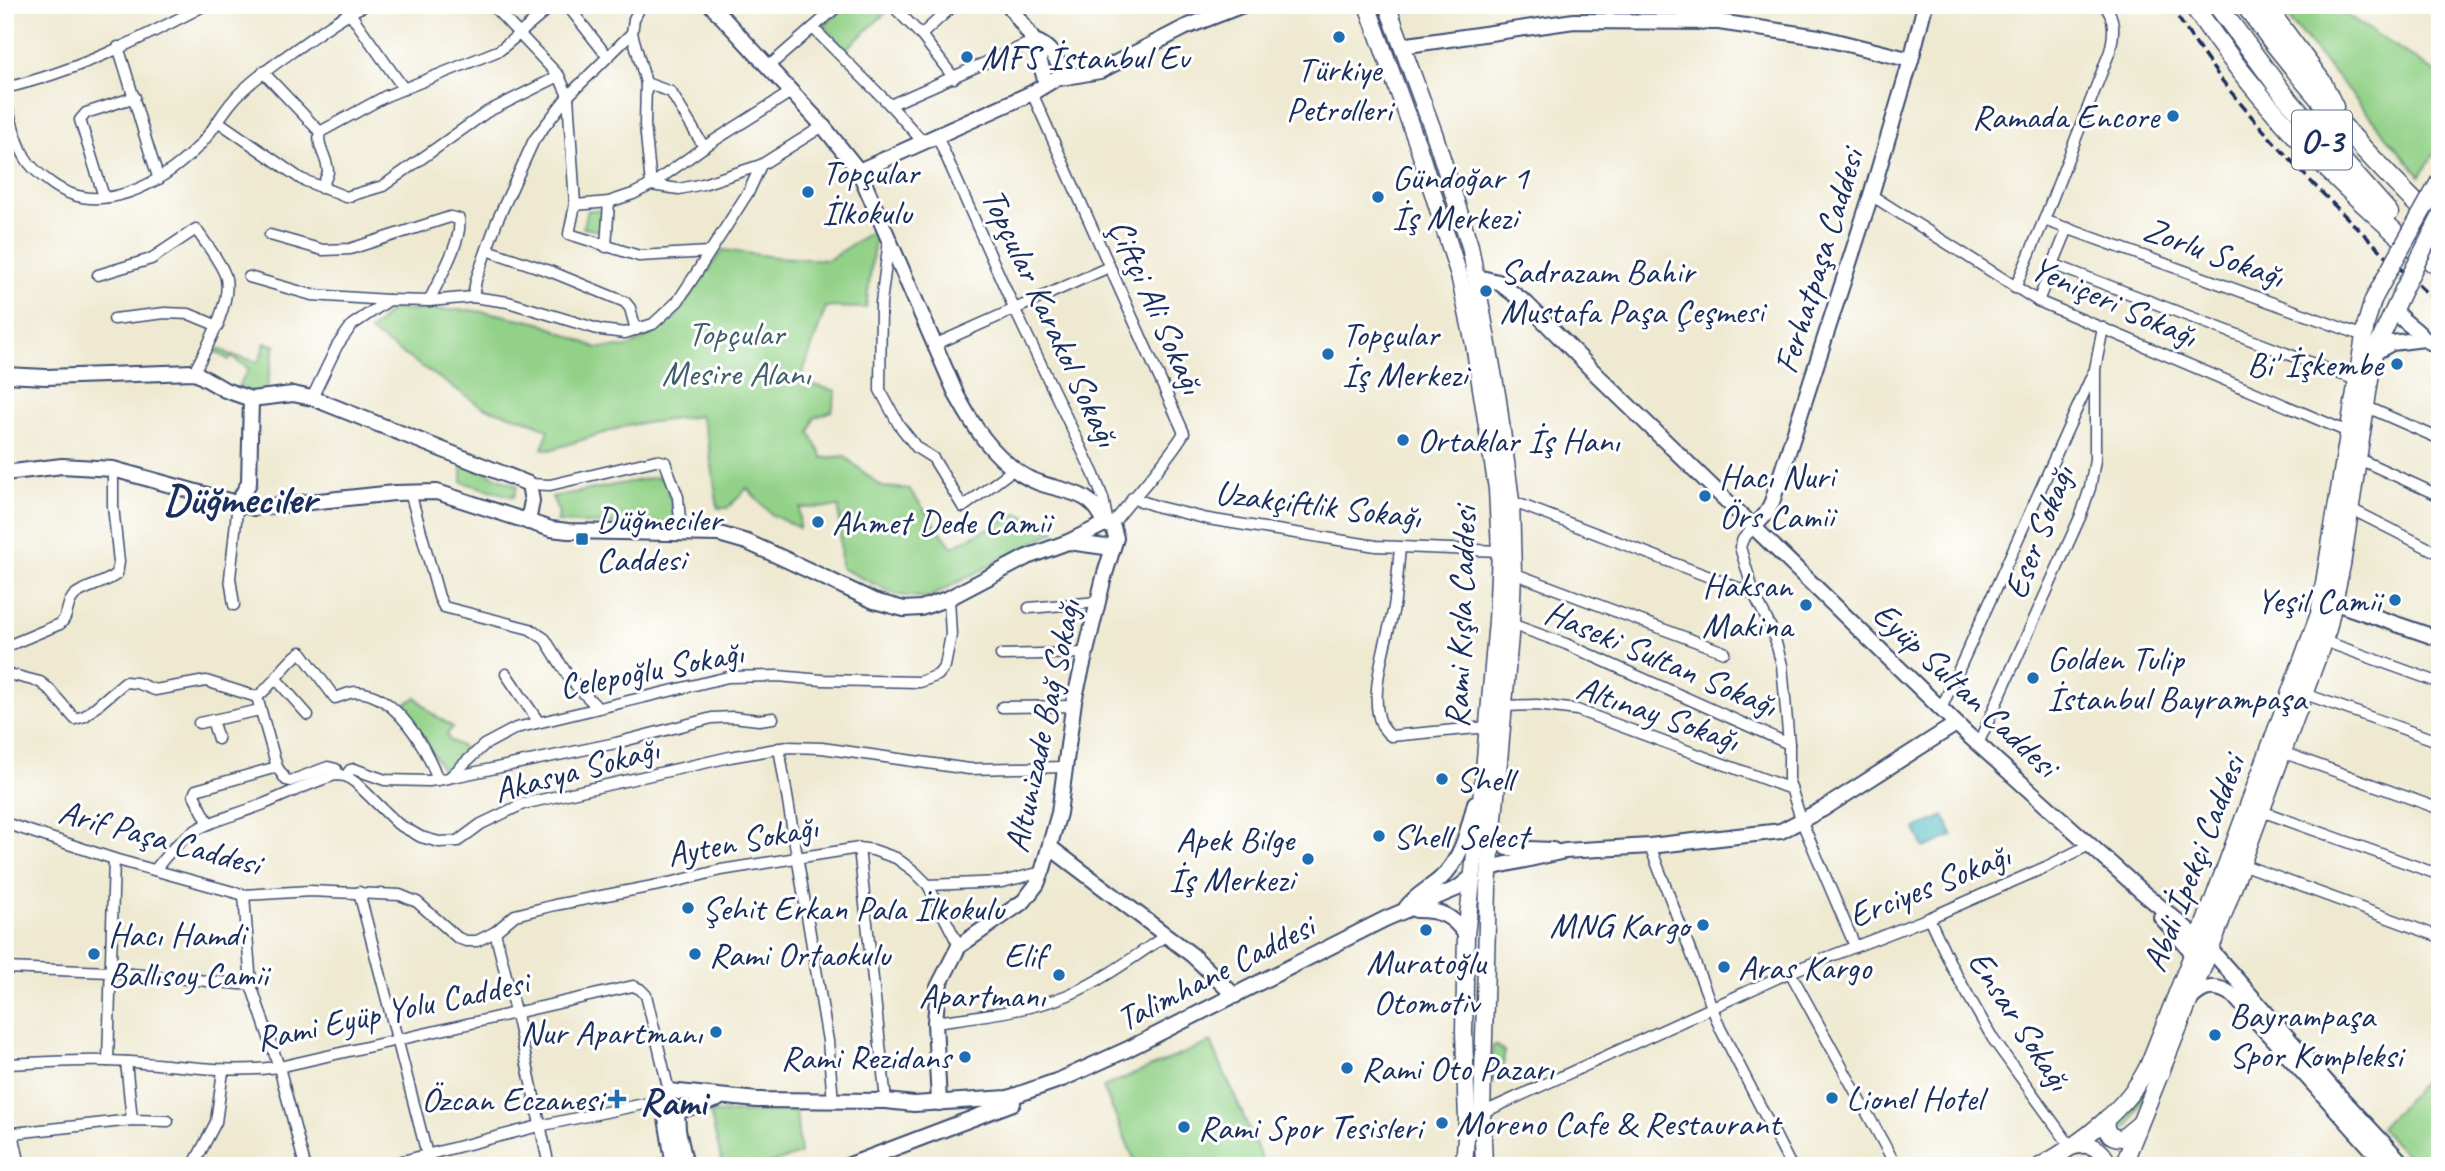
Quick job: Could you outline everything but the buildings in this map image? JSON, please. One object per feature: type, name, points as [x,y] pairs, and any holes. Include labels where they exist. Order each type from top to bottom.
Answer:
[{"type":"highway","points":[[2193,5],[2233,60],[2303,144],[2357,198],[2440,265]]},
{"type":"highway","name":"O-3","points":[[2217,5],[2269,75],[2323,140],[2440,265]]},
{"type":"highway","name":"O-3","points":[[2245,5],[2273,44],[2338,120],[2440,227]]},
{"type":"highway","points":[[2265,5],[2322,82],[2338,120]]},
{"type":"main road","name":"Rami Kışla Caddesi","points":[[1367,5],[1465,293],[1497,489],[1500,551],[1497,621],[1466,934],[1464,1032],[1468,1122],[1464,1166]]},
{"type":"main road","name":"Rami Kışla Caddesi","points":[[1387,5],[1462,214],[1477,277],[1498,400],[1511,501],[1511,624],[1489,868],[1482,1113],[1484,1166]]},
{"type":"main road","points":[[1406,116],[1416,116],[1425,108]]},
{"type":"main road","name":"Abdi İpekçi Caddesi","points":[[2123,1166],[2202,969],[2201,947],[2212,903],[2311,640],[2329,601],[2351,509],[2374,353],[2395,309],[2399,252],[2440,180]]},
{"type":"main road","name":"Abdi İpekçi Caddesi","points":[[2040,1166],[2071,1147],[2107,1118],[2130,1095],[2144,1074],[2185,975],[2241,864],[2324,641],[2348,432],[2371,306],[2395,281],[2440,217]]},
{"type":"main road","points":[[1465,293],[1471,281],[1477,277]]},
{"type":"main road","points":[[1473,876],[1489,868]]},
{"type":"main road","points":[[2185,975],[2202,969]]},
{"type":"main road","points":[[1468,1122],[1482,1113]]},
{"type":"main road","points":[[2107,1118],[2106,1129],[2109,1135],[2115,1138],[2122,1138],[2140,1123]]},
{"type":"main road","points":[[2071,1147],[2094,1147],[2106,1158],[2109,1166]]},
{"type":"street","points":[[5,88],[51,76],[205,5]]},
{"type":"street","points":[[5,102],[17,141],[33,168],[58,188],[74,196],[104,197],[122,194],[159,179],[198,147],[237,95],[263,72],[346,9],[366,5]]},
{"type":"street","points":[[492,5],[559,76],[568,96],[575,205],[569,234],[639,256],[709,252]]},
{"type":"street","points":[[321,188],[328,173],[318,135],[320,132],[404,89],[500,50],[553,5]]},
{"type":"street","points":[[566,5],[607,57]]},
{"type":"street","points":[[641,5],[634,19],[632,33],[646,83],[645,125],[651,185]]},
{"type":"street","points":[[5,473],[57,467],[113,468],[254,508],[410,492],[437,492],[528,522],[568,531],[681,531],[719,534],[747,542],[888,606],[921,608],[949,598],[1027,557],[1105,525],[1100,512],[1087,498],[1030,480],[990,449],[975,430],[934,345],[859,171],[823,126],[711,5]]},
{"type":"street","points":[[768,67],[839,5]]},
{"type":"street","points":[[892,5],[921,35],[954,78]]},
{"type":"street","points":[[921,35],[954,5]]},
{"type":"street","points":[[1009,5],[1034,41],[1046,83]]},
{"type":"street","points":[[859,171],[1032,93],[1046,83],[1100,71],[1186,27],[1242,5]]},
{"type":"street","name":"Ferhatpaşa Caddesi","points":[[1753,527],[1766,514],[1780,478],[1871,195],[1925,5]]},
{"type":"street","points":[[2015,288],[2045,219],[2110,51],[2113,21],[2104,5]]},
{"type":"street","points":[[346,9],[404,89]]},
{"type":"street","points":[[1401,46],[1574,21],[1720,22],[1819,37],[1911,60]]},
{"type":"street","name":"Topçular Karakol Sokağı","points":[[813,28],[890,105],[930,139],[1094,475],[1102,498],[1105,525]]},
{"type":"street","points":[[473,297],[497,221],[534,140],[568,96],[632,33]]},
{"type":"street","points":[[890,105],[1034,41],[1050,51],[1065,77]]},
{"type":"street","points":[[118,47],[135,97],[143,135],[159,179]]},
{"type":"street","points":[[263,72],[320,132]]},
{"type":"street","points":[[219,122],[300,179],[346,197],[383,186],[487,112],[559,76]]},
{"type":"street","points":[[646,83],[671,92],[704,147]]},
{"type":"street","points":[[575,205],[609,202],[651,185],[704,147],[791,92]]},
{"type":"street","name":"Çiftçi Ali Sokağı","points":[[1032,93],[1184,433],[1167,460],[1105,525]]},
{"type":"street","points":[[104,197],[80,120],[86,113],[135,97]]},
{"type":"street","points":[[651,185],[679,189],[761,165],[823,126]]},
{"type":"street","points":[[249,277],[312,295],[429,301],[473,297],[508,302],[601,330],[636,330],[653,324],[678,301],[749,191],[761,165]]},
{"type":"street","name":"Yeniçeri Sokağı","points":[[1871,195],[2038,301],[2348,432]]},
{"type":"street","points":[[606,247],[609,202]]},
{"type":"street","points":[[270,235],[323,250],[350,249],[450,216],[459,219],[457,236],[429,301]]},
{"type":"street","name":"Zorlu Sokağı","points":[[2045,219],[2364,336]]},
{"type":"street","points":[[2038,301],[2068,228]]},
{"type":"street","points":[[99,275],[151,259],[196,229],[226,276],[227,285],[218,326],[194,372]]},
{"type":"street","points":[[889,240],[881,303],[879,364],[880,390],[885,403],[917,448],[933,458],[963,507],[1014,469]]},
{"type":"street","points":[[487,250],[552,272],[625,302],[636,330]]},
{"type":"street","points":[[2052,264],[2356,380]]},
{"type":"street","points":[[934,345],[1109,267]]},
{"type":"street","name":"Eyüp Sultan Caddesi","points":[[1477,277],[1498,282],[1527,304],[1956,724],[2141,891],[2180,922],[2201,947]]},
{"type":"street","points":[[312,398],[337,346],[352,325],[389,300]]},
{"type":"street","points":[[2395,309],[2424,340]]},
{"type":"street","points":[[114,319],[165,313],[189,314],[218,326]]},
{"type":"street","name":"Eser Sokağı","points":[[1978,744],[2081,515],[2090,488],[2095,460],[2095,369],[2103,328]]},
{"type":"street","points":[[2374,353],[2392,344],[2424,340],[2440,347]]},
{"type":"street","points":[[1941,709],[2095,369]]},
{"type":"street","points":[[5,375],[46,377],[194,372],[225,390],[251,398],[293,394],[312,398],[529,484],[550,485],[656,460],[665,462],[678,498],[681,531]]},
{"type":"street","points":[[234,605],[230,578],[238,502],[249,483],[251,398]]},
{"type":"street","points":[[2367,407],[2440,439]]},
{"type":"street","points":[[2359,459],[2440,496]]},
{"type":"street","points":[[5,647],[60,624],[66,619],[71,598],[78,592],[105,583],[117,574],[113,468]]},
{"type":"street","points":[[528,522],[532,500],[529,484]]},
{"type":"street","points":[[410,492],[444,607],[530,629],[545,639],[570,679],[597,708]]},
{"type":"street","name":"Uzakçiftlik Sokağı","points":[[1132,498],[1159,508],[1208,519],[1400,548],[1500,551]]},
{"type":"street","points":[[1511,501],[1754,594]]},
{"type":"street","points":[[2351,509],[2440,554]]},
{"type":"street","name":"Altunizade Bağ Sokağı","points":[[939,1098],[935,1023],[938,987],[959,946],[1024,901],[1037,884],[1051,848],[1059,813],[1073,706],[1104,578],[1103,545],[1094,534],[1105,525]]},
{"type":"street","points":[[1753,527],[1740,547],[1754,594],[1773,632],[1782,665],[1791,789],[1802,822],[1855,946]]},
{"type":"street","points":[[1068,542],[1103,545]]},
{"type":"street","points":[[1400,548],[1394,605],[1386,646],[1379,662],[1377,712],[1382,729],[1391,736],[1488,727]]},
{"type":"street","points":[[1513,573],[1724,652]]},
{"type":"street","name":"Celepoğlu Sokağı","points":[[443,779],[484,745],[516,727],[729,677],[778,676],[904,682],[929,680],[938,675],[948,656],[952,610],[949,598]]},
{"type":"street","points":[[2329,601],[2440,639]]},
{"type":"street","points":[[1029,608],[1098,602]]},
{"type":"street","name":"Haseki Sultan Sokağı","points":[[1511,624],[1566,645],[1789,744]]},
{"type":"street","points":[[2324,641],[2440,682]]},
{"type":"street","points":[[257,697],[277,680],[281,671],[301,652],[335,698],[358,692],[391,706],[415,733],[443,779]]},
{"type":"street","points":[[1001,655],[1086,653]]},
{"type":"street","points":[[5,673],[40,682],[75,719],[85,716],[125,681],[155,690],[206,681],[257,697]]},
{"type":"street","points":[[506,674],[538,721]]},
{"type":"street","points":[[277,680],[308,715]]},
{"type":"street","points":[[2305,694],[2440,742]]},
{"type":"street","points":[[257,697],[277,767],[286,780],[290,781],[328,766],[336,769],[342,776]]},
{"type":"street","name":"Altınay Sokağı","points":[[1504,706],[1537,705],[1577,710],[1791,789]]},
{"type":"street","points":[[1002,707],[1073,706]]},
{"type":"street","points":[[199,723],[260,710]]},
{"type":"street","points":[[155,870],[181,838],[208,822],[241,812],[317,781],[342,776],[350,770],[355,769],[385,780],[443,779],[616,743],[712,718],[773,718]]},
{"type":"street","points":[[212,720],[218,740]]},
{"type":"street","points":[[1492,835],[1507,848],[1565,851],[1650,846],[1770,833],[1802,822],[1956,724]]},
{"type":"street","points":[[779,748],[828,1041],[833,1102]]},
{"type":"street","name":"Akasya Sokağı","points":[[342,776],[363,789],[398,824],[421,837],[439,842],[458,842],[481,824],[523,804],[779,748],[822,748],[969,769],[1065,768]]},
{"type":"street","points":[[2283,752],[2440,809]]},
{"type":"street","points":[[208,822],[194,795],[196,790],[277,767]]},
{"type":"street","name":"Talimhane Caddesi","points":[[1404,911],[1408,904],[1440,880],[1451,867],[1466,838],[1483,782]]},
{"type":"street","points":[[2261,811],[2440,875]]},
{"type":"street","name":"Arif Paşa Caddesi","points":[[5,823],[114,859],[244,895],[310,891],[400,895],[417,902],[458,938],[466,941],[477,940],[495,932]]},
{"type":"street","name":"Erciyes Sokağı","points":[[1482,1113],[1790,972],[1929,918],[2089,845]]},
{"type":"street","points":[[1650,846],[1720,1028],[1791,1166]]},
{"type":"street","points":[[859,848],[886,1101]]},
{"type":"street","name":"Ayten Sokağı","points":[[495,932],[515,915],[528,911],[721,870],[859,848],[896,858],[914,871],[928,885],[959,946]]},
{"type":"street","points":[[1051,848],[1192,955],[1235,996]]},
{"type":"street","points":[[1489,868],[1565,851]]},
{"type":"street","points":[[108,1061],[114,859]]},
{"type":"street","points":[[2241,864],[2440,937]]},
{"type":"street","points":[[928,885],[1002,882],[1042,872]]},
{"type":"street","name":"Talimhane Caddesi","points":[[726,1097],[833,1102],[886,1101],[895,1097],[939,1098],[1010,1091],[1051,1083],[1126,1050],[1404,911],[1458,888],[1473,876]]},
{"type":"street","name":"Eyüp Sultan Caddesi","points":[[2141,891],[2157,913],[2201,947]]},
{"type":"street","points":[[359,892],[429,1160]]},
{"type":"street","points":[[244,895],[251,985],[279,1068],[305,1166]]},
{"type":"street","points":[[2180,922],[2191,920],[2212,903]]},
{"type":"street","points":[[1404,911],[1429,910],[1446,914],[1454,919],[1466,934]]},
{"type":"street","name":"Ensar Sokağı","points":[[1929,918],[1952,967],[1993,1040],[2071,1147]]},
{"type":"street","points":[[495,932],[516,1012],[549,1166]]},
{"type":"street","points":[[935,1023],[1065,996],[1122,966],[1165,936]]},
{"type":"street","points":[[2201,947],[2237,980],[2404,1166]]},
{"type":"street","points":[[5,968],[110,972],[251,985]]},
{"type":"street","points":[[2202,969],[2218,971],[2237,980]]},
{"type":"street","points":[[1790,972],[1896,1166]]},
{"type":"street","name":"Rami Eyüp Yolu Caddesi","points":[[5,1064],[108,1061],[223,1071],[279,1068],[626,986],[640,989],[646,995],[669,1103]]},
{"type":"street","points":[[2190,1000],[2201,990],[2211,987],[2222,988],[2234,996],[2387,1166]]},
{"type":"street","points":[[126,1062],[132,1120]]},
{"type":"street","points":[[194,1166],[216,1122],[223,1071]]},
{"type":"street","points":[[847,1166],[1008,1105],[1051,1083]]},
{"type":"street","points":[[669,1103],[690,1091],[726,1097]]},
{"type":"street","points":[[383,1166],[429,1160],[539,1126],[669,1103],[695,1104],[726,1097]]},
{"type":"street","points":[[669,1103],[674,1166]]},
{"type":"street","points":[[669,1103],[686,1166]]},
{"type":"street","points":[[20,1166],[9,1133],[132,1120],[168,1121]]},
{"type":"green space","points":[[848,5],[883,5],[888,11],[846,49],[824,26]]},
{"type":"green space","points":[[2277,5],[2331,5],[2440,75],[2440,145],[2420,176]]},
{"type":"green space","points":[[588,210],[602,211],[600,231],[583,228]]},
{"type":"green space","name":"Topçular Mesire Alanı","points":[[876,229],[866,308],[826,307],[800,381],[836,391],[832,411],[814,418],[810,433],[823,458],[844,456],[882,487],[909,489],[952,547],[1018,513],[1055,531],[928,598],[897,595],[841,568],[839,507],[800,508],[799,528],[772,515],[747,488],[728,508],[718,508],[708,440],[700,416],[629,425],[550,450],[542,448],[549,430],[524,419],[483,407],[370,332],[391,310],[469,310],[540,323],[597,348],[629,347],[675,318],[723,250],[828,260]]},
{"type":"green space","points":[[265,343],[275,345],[266,391],[251,392],[238,386],[249,369],[231,357],[229,360],[216,352],[218,348],[231,355],[259,362]]},
{"type":"green space","points":[[462,462],[517,486],[514,497],[462,482]]},
{"type":"green space","points":[[657,477],[665,481],[674,514],[671,527],[557,522],[559,513],[552,497]]},
{"type":"green space","points":[[416,697],[431,713],[453,727],[447,734],[449,740],[470,751],[445,775],[427,743],[398,709]]},
{"type":"green space","name":"Rami Spor Tesisleri","points":[[1211,1042],[1265,1166],[1137,1166],[1103,1087]]},
{"type":"green space","points":[[1496,1045],[1504,1051],[1503,1080],[1492,1080],[1492,1047]]},
{"type":"green space","points":[[2440,1064],[2440,1166],[2417,1166],[2380,1128]]},
{"type":"green space","points":[[2141,1089],[2146,1091],[2129,1126],[2115,1132],[2112,1124]]},
{"type":"green space","points":[[796,1111],[800,1154],[763,1166],[723,1166],[710,1113]]},
{"type":"water","points":[[1944,816],[1953,836],[1924,848],[1915,829]]},
{"type":"railway","points":[[2170,5],[2199,49],[2255,121],[2358,229],[2440,305]]},
{"type":"place","name":"Türkiye Petrolleri","points":[[1339,37]]},
{"type":"place","name":"MFS İstanbul Ev","points":[[967,57]]},
{"type":"place","name":"Ramada Encore","points":[[2173,116]]},
{"type":"place","name":"Topçular İlkokulu","points":[[808,192]]},
{"type":"place","name":"Gündoğar 1 İş Merkezi","points":[[1378,197]]},
{"type":"place","name":"Sadrazam Bahir Mustafa Paşa Çeşmesi","points":[[1486,291]]},
{"type":"place","name":"Topçular İş Merkezi","points":[[1328,354]]},
{"type":"place","name":"Bi' İşkembe","points":[[2397,364]]},
{"type":"place","name":"Ortaklar İş Hanı","points":[[1403,440]]},
{"type":"place","name":"Hacı Nuri Örs Camii","points":[[1705,496]]},
{"type":"place","name":"Ahmet Dede Camii","points":[[818,522]]},
{"type":"place","name":"Düğmeciler Caddesi","points":[[582,539]]},
{"type":"place","name":"Yeşil Camii","points":[[2395,600]]},
{"type":"place","name":"Haksan Makina","points":[[1806,605]]},
{"type":"place","name":"Golden Tulip İstanbul Bayrampaşa","points":[[2033,678]]},
{"type":"place","name":"Shell","points":[[1442,779]]},
{"type":"place","name":"Shell Select","points":[[1379,836]]},
{"type":"place","name":"Apek Bilge İş Merkezi","points":[[1308,859]]},
{"type":"place","name":"Şehit Erkan Pala İlkokulu","points":[[688,908]]},
{"type":"place","name":"MNG Kargo","points":[[1703,925]]},
{"type":"place","name":"Muratoğlu Otomotiv","points":[[1426,930]]},
{"type":"place","name":"Hacı Hamdi Ballısoy Camii","points":[[94,954]]},
{"type":"place","name":"Rami Ortaokulu","points":[[695,954]]},
{"type":"place","name":"Aras Kargo","points":[[1724,967]]},
{"type":"place","name":"Elif Apartmanı","points":[[1059,975]]},
{"type":"place","name":"Nur Apartmanı","points":[[716,1032]]},
{"type":"place","name":"Bayrampaşa Spor Kompleksi","points":[[2215,1035]]},
{"type":"place","name":"Rami Rezidans","points":[[965,1057]]},
{"type":"place","name":"Rami Oto Pazarı","points":[[1347,1068]]},
{"type":"place","name":"Lionel Hotel","points":[[1832,1098]]},
{"type":"place","name":"Özcan Eczanesi","points":[[617,1099]]},
{"type":"place","name":"Moreno Cafe & Restaurant","points":[[1442,1123]]},
{"type":"place","name":"Rami Spor Tesisleri","points":[[1184,1127]]},
{"type":"district","name":"Düğmeciler","points":[[240,498]]},
{"type":"district","name":"Rami","points":[[673,1102]]}]
